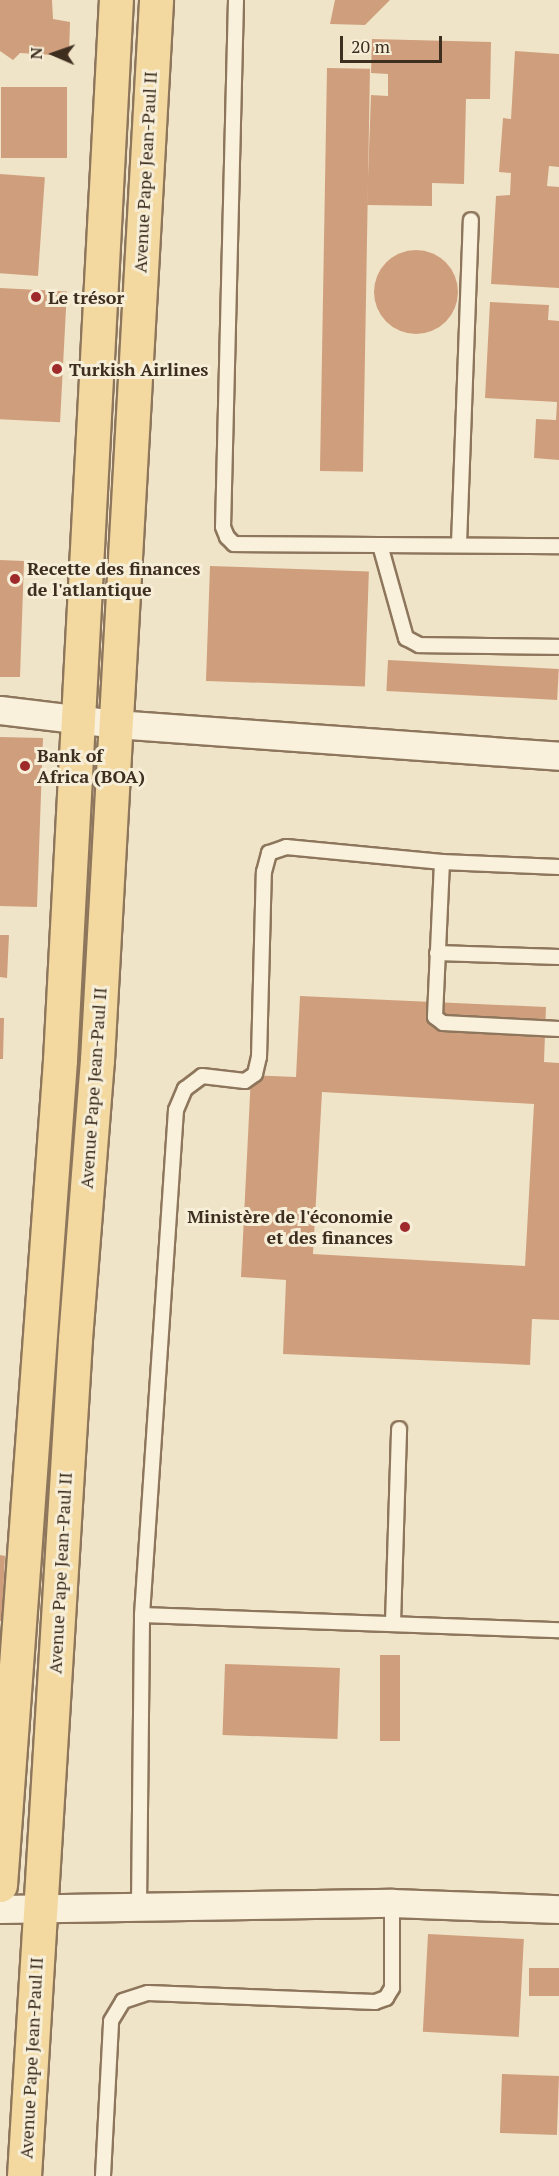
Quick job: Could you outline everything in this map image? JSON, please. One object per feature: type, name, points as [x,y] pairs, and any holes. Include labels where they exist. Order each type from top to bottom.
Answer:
[{"type":"main road","name":"Avenue Pape Jean-Paul II","points":[[0,1885],[60,1060],[116,0]]},
{"type":"main road","name":"Avenue Pape Jean-Paul II","points":[[24,2176],[75,1339],[97,1060],[156,0]]},
{"type":"street","points":[[0,710],[115,724],[559,756]]},
{"type":"street","points":[[0,1909],[392,1903],[559,1909]]},
{"type":"lane","points":[[236,0],[223,527],[234,544],[559,546]]},
{"type":"lane","points":[[459,544],[471,220]]},
{"type":"lane","points":[[380,545],[406,638],[419,645],[559,647]]},
{"type":"lane","points":[[139,1906],[142,1615],[176,1110],[185,1089],[202,1076],[245,1081],[255,1074],[259,1057],[264,872],[269,853],[286,847],[442,862],[559,867]]},
{"type":"lane","points":[[442,862],[433,1011],[443,1023],[559,1029]]},
{"type":"lane","points":[[437,953],[559,957]]},
{"type":"lane","points":[[393,1623],[399,1429]]},
{"type":"lane","points":[[142,1615],[559,1630]]},
{"type":"lane","points":[[104,2176],[111,2021],[123,2001],[148,1993],[375,2002],[386,1998],[392,1988],[392,1903]]},
{"type":"building","points":[[0,0],[52,0],[53,19],[70,22],[69,56],[20,53],[13,60],[0,51]]},
{"type":"building","points":[[335,0],[390,0],[365,25],[330,24]]},
{"type":"building","points":[[372,39],[491,42],[490,99],[466,99],[464,184],[432,183],[432,206],[367,205],[371,95],[388,96],[388,74],[371,73]]},
{"type":"building","points":[[515,51],[559,54],[559,167],[549,166],[547,186],[559,187],[559,288],[491,284],[496,196],[510,195],[511,173],[499,172],[503,118],[511,119]]},
{"type":"building","points":[[327,68],[370,69],[363,472],[320,471]]},
{"type":"building","points":[[1,87],[67,87],[67,158],[1,158]]},
{"type":"building","points":[[0,174],[45,177],[38,276],[0,273]]},
{"type":"building","points":[[416,250],[432,253],[446,262],[455,276],[458,292],[455,308],[446,322],[432,331],[416,334],[400,331],[386,322],[377,308],[374,292],[377,276],[386,262],[400,253]]},
{"type":"building","points":[[0,288],[67,292],[60,422],[0,419]]},
{"type":"building","points":[[490,302],[549,305],[548,320],[559,321],[559,460],[534,458],[536,419],[556,420],[557,402],[485,398]]},
{"type":"building","points":[[0,560],[24,561],[20,677],[0,677]]},
{"type":"building","points":[[210,566],[369,572],[365,686],[206,681]]},
{"type":"building","points":[[388,660],[559,669],[557,700],[386,691]]},
{"type":"building","points":[[0,737],[43,738],[37,907],[0,906]]},
{"type":"building","points":[[0,935],[9,935],[7,978],[0,977]]},
{"type":"building","points":[[300,996],[546,1007],[544,1062],[559,1063],[559,1320],[532,1319],[530,1365],[283,1354],[286,1280],[241,1277],[251,1075],[296,1077]],"holes":[[[322,1092],[534,1104],[525,1266],[313,1254]]]},
{"type":"building","points":[[0,1018],[4,1018],[3,1059],[0,1059]]},
{"type":"building","points":[[0,1555],[5,1556],[2,1621],[0,1621]]},
{"type":"building","points":[[380,1655],[400,1655],[400,1741],[380,1741]]},
{"type":"building","points":[[225,1664],[340,1668],[337,1739],[223,1735]]},
{"type":"building","points":[[428,1934],[524,1939],[519,2037],[423,2032]]},
{"type":"building","points":[[529,1968],[559,1968],[559,1996],[529,1996]]},
{"type":"building","points":[[502,2074],[559,2076],[557,2135],[500,2133]]},
{"type":"place","name":"Le trésor","points":[[36,297]]},
{"type":"place","name":"Turkish Airlines","points":[[57,369]]},
{"type":"place","name":"Recette des finances de l'atlantique","points":[[15,579]]},
{"type":"place","name":"Bank of Africa (BOA)","points":[[25,766]]},
{"type":"place","name":"Ministère de l'économie et des finances","points":[[405,1227]]}]
